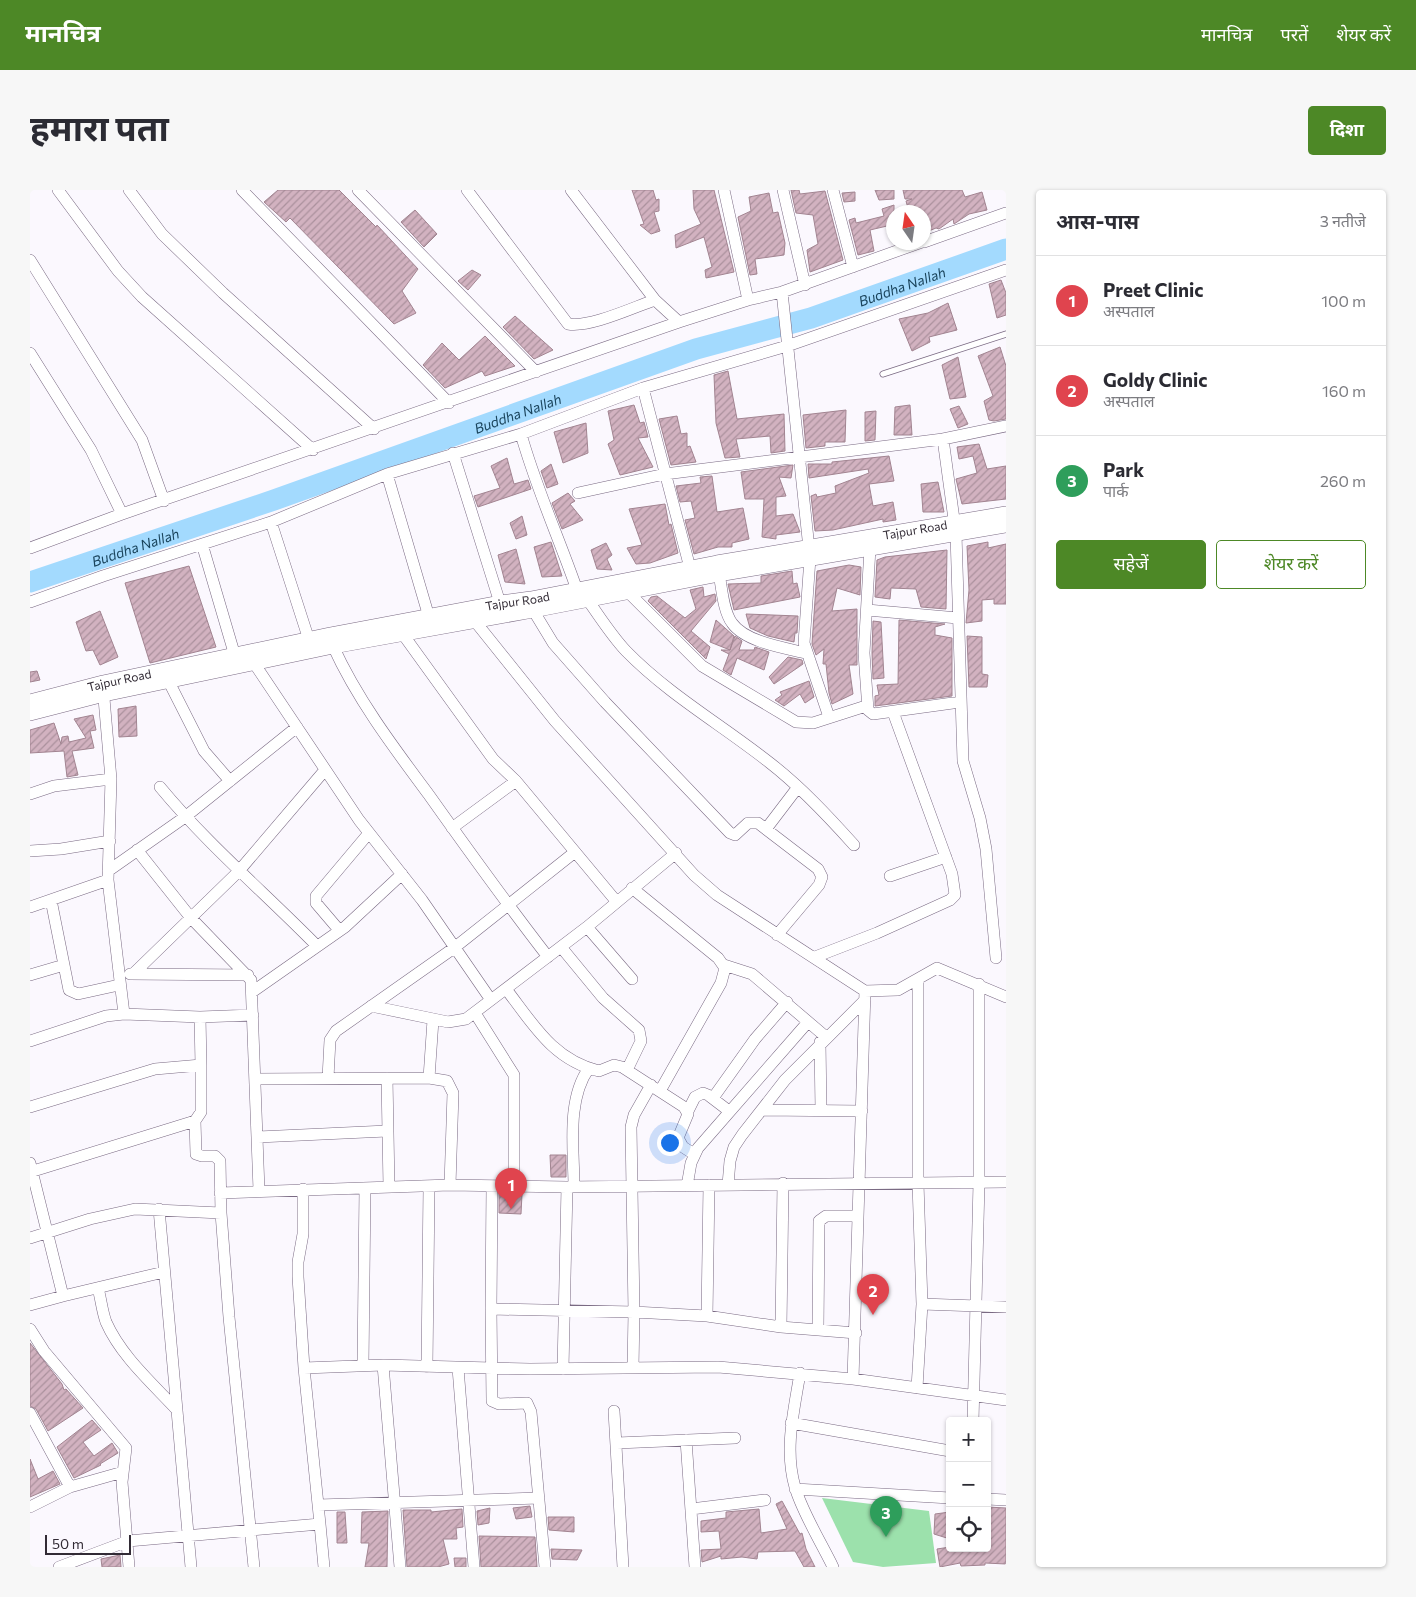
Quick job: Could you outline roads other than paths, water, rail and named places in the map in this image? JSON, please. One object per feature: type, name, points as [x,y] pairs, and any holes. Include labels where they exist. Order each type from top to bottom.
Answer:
[{"type":"main road","name":"Tajpur Road","points":[[30,702],[103,688],[309,640],[500,603],[628,592],[719,574],[809,553],[870,548],[1006,514]]},
{"type":"main road","name":"Tajpur Road","points":[[30,713],[103,688],[170,682],[333,646],[533,610],[582,595],[690,568],[809,553],[956,528],[1006,525]]},
{"type":"street","points":[[58,190],[92,238],[142,297],[313,450]]},
{"type":"street","points":[[129,190],[162,234],[223,293],[374,429]]},
{"type":"street","points":[[242,190],[449,403]]},
{"type":"street","points":[[358,190],[536,372]]},
{"type":"street","points":[[467,190],[568,324],[594,320],[655,300]]},
{"type":"street","points":[[571,190],[655,300],[679,322]]},
{"type":"street","points":[[724,190],[748,300]]},
{"type":"street","points":[[783,190],[804,285]]},
{"type":"street","points":[[833,190],[852,267]]},
{"type":"street","points":[[931,239],[1006,213]]},
{"type":"street","points":[[30,548],[122,514],[374,429],[679,322],[748,300],[782,297],[804,285],[900,250]]},
{"type":"street","points":[[30,260],[142,440],[164,501]]},
{"type":"street","points":[[30,602],[271,522],[387,474],[521,434],[643,388],[1006,270]]},
{"type":"street","points":[[782,297],[809,553],[804,635],[806,654],[829,717]]},
{"type":"street","points":[[30,353],[91,450],[122,514]]},
{"type":"street","points":[[643,388],[690,568]]},
{"type":"street","points":[[578,493],[665,474],[943,439],[1006,426]]},
{"type":"street","points":[[521,434],[538,490],[582,595],[610,632],[649,671],[711,721],[769,762],[798,787],[854,846]]},
{"type":"street","points":[[943,439],[956,528],[963,761],[980,818],[986,849],[996,958]]},
{"type":"street","points":[[453,453],[500,603]]},
{"type":"street","points":[[387,474],[429,617]]},
{"type":"street","points":[[271,522],[309,640]]},
{"type":"street","points":[[202,544],[235,656]]},
{"type":"street","points":[[870,548],[864,653],[866,706],[871,714],[960,702]]},
{"type":"street","points":[[719,574],[728,615],[738,630],[756,640],[806,654]]},
{"type":"street","points":[[628,592],[702,666],[796,722],[808,724],[866,706]]},
{"type":"street","points":[[533,610],[553,643],[605,702],[730,833],[735,835],[751,821],[758,823],[818,869],[822,876],[822,881],[778,935]]},
{"type":"street","points":[[867,610],[958,618]]},
{"type":"street","points":[[474,620],[555,721],[703,884],[778,935],[815,957],[865,996]]},
{"type":"street","points":[[402,633],[493,759],[516,781],[616,901]]},
{"type":"street","points":[[333,646],[359,694],[402,759],[507,905],[548,957]]},
{"type":"street","points":[[254,663],[369,834],[402,874],[491,1000]]},
{"type":"street","points":[[170,682],[204,751],[230,781]]},
{"type":"street","points":[[103,688],[111,779],[108,875],[124,1014]]},
{"type":"street","points":[[815,957],[877,933],[950,900],[955,895],[956,887],[946,857],[893,712]]},
{"type":"street","points":[[30,907],[108,875],[137,850],[185,817],[296,727]]},
{"type":"street","points":[[51,900],[69,990],[73,993],[133,974],[238,872],[325,770]]},
{"type":"street","points":[[30,794],[54,786],[111,779]]},
{"type":"street","points":[[452,828],[516,781]]},
{"type":"street","points":[[160,787],[185,817],[238,872],[317,946]]},
{"type":"street","points":[[766,829],[798,787]]},
{"type":"street","points":[[339,930],[318,906],[316,896],[369,834]]},
{"type":"street","points":[[30,851],[110,841]]},
{"type":"street","points":[[137,850],[191,918],[248,976],[252,992],[259,1190]]},
{"type":"street","points":[[328,1078],[330,1040],[336,1031],[454,948],[575,852]]},
{"type":"street","points":[[371,1006],[433,1020],[458,1022],[475,1013],[587,927],[676,853]]},
{"type":"street","points":[[890,876],[946,857]]},
{"type":"street","points":[[252,992],[366,909],[402,874]]},
{"type":"street","points":[[632,888],[724,965],[752,974],[808,1022],[823,1040],[821,1110]]},
{"type":"street","points":[[587,927],[632,979]]},
{"type":"street","points":[[561,947],[603,998],[639,1030],[641,1041],[627,1070]]},
{"type":"street","points":[[30,975],[64,965]]},
{"type":"street","points":[[632,1368],[634,1312],[631,1122],[656,1088],[721,983],[724,965]]},
{"type":"street","points":[[728,1185],[730,1161],[734,1147],[785,1080],[865,996],[898,990],[930,970],[940,968],[1006,997]]},
{"type":"street","points":[[133,974],[248,976]]},
{"type":"street","points":[[917,1388],[922,1304],[918,1183],[918,979]]},
{"type":"street","points":[[973,1417],[979,1183],[979,984]]},
{"type":"street","points":[[506,989],[553,1048],[589,1068],[602,1071],[617,1065],[656,1088],[688,1111]]},
{"type":"street","points":[[853,1379],[856,1333],[865,996]]},
{"type":"street","points":[[713,1098],[755,1039],[786,1002]]},
{"type":"street","points":[[475,1013],[514,1075],[514,1186]]},
{"type":"street","points":[[30,1041],[106,1016],[124,1014],[200,1018],[253,1015]]},
{"type":"street","points":[[200,1018],[201,1112],[195,1121],[195,1151],[198,1156],[215,1156],[218,1158],[221,1213],[254,1567]]},
{"type":"street","points":[[429,1078],[433,1020]]},
{"type":"street","points":[[687,1186],[694,1154],[729,1111],[808,1022]]},
{"type":"street","points":[[30,1107],[155,1069],[201,1065]]},
{"type":"street","points":[[563,1369],[570,1187],[576,1103],[582,1078],[589,1068]]},
{"type":"street","points":[[387,1078],[388,1187]]},
{"type":"street","points":[[256,1079],[429,1078],[447,1082],[453,1093],[450,1185]]},
{"type":"street","points":[[694,1154],[683,1147],[678,1138],[687,1119],[688,1111],[699,1095],[706,1094],[729,1111]]},
{"type":"street","points":[[762,1110],[862,1111]]},
{"type":"street","points":[[63,1296],[31,1169],[195,1121]]},
{"type":"street","points":[[258,1137],[387,1131]]},
{"type":"street","points":[[220,1193],[259,1190],[450,1185],[570,1187],[783,1183],[1006,1182]]},
{"type":"street","points":[[781,1327],[783,1183]]},
{"type":"street","points":[[707,1316],[709,1185]]},
{"type":"street","points":[[492,1186],[492,1401],[499,1404],[525,1402],[530,1407],[545,1567]]},
{"type":"street","points":[[427,1367],[429,1187]]},
{"type":"street","points":[[363,1365],[365,1188]]},
{"type":"street","points":[[303,1189],[303,1234],[298,1262],[304,1368],[324,1567]]},
{"type":"street","points":[[30,1238],[117,1212],[159,1209],[221,1213]]},
{"type":"street","points":[[159,1209],[191,1567]]},
{"type":"street","points":[[818,1330],[819,1222],[826,1216],[858,1216]]},
{"type":"street","points":[[30,1306],[63,1296],[164,1272]]},
{"type":"street","points":[[98,1288],[106,1323],[115,1337],[128,1356],[177,1410]]},
{"type":"street","points":[[922,1304],[1006,1307]]},
{"type":"street","points":[[491,1310],[564,1310],[707,1316],[781,1327],[856,1333]]},
{"type":"street","points":[[30,1329],[44,1351],[126,1448],[123,1472],[129,1567]]},
{"type":"street","points":[[304,1368],[363,1365],[563,1369],[718,1367],[853,1379],[1006,1400]]},
{"type":"street","points":[[383,1365],[400,1567]]},
{"type":"street","points":[[458,1368],[474,1567]]},
{"type":"street","points":[[800,1373],[791,1423],[789,1452],[795,1489],[834,1567]]},
{"type":"street","points":[[614,1412],[623,1567]]},
{"type":"street","points":[[30,1413],[70,1487]]},
{"type":"street","points":[[791,1423],[946,1451]]},
{"type":"street","points":[[617,1443],[735,1438]]},
{"type":"street","points":[[686,1440],[695,1567]]},
{"type":"street","points":[[30,1506],[70,1487],[123,1472]]},
{"type":"street","points":[[795,1489],[946,1498]]},
{"type":"street","points":[[318,1505],[539,1498]]},
{"type":"street","points":[[991,1499],[1006,1500]]},
{"type":"street","points":[[691,1509],[765,1500]]},
{"type":"street","points":[[59,1567],[128,1541],[320,1524]]},
{"type":"lane","points":[[883,374],[1006,334]]},
{"type":"waterway","name":"Buddha Nallah","points":[[30,582],[274,500],[696,349],[811,318],[1006,249]]},
{"type":"place","name":"Preet Clinic","points":[[511,1209]]},
{"type":"place","name":"Goldy Clinic","points":[[873,1315]]},
{"type":"place","name":"Park","points":[[886,1537]]}]
